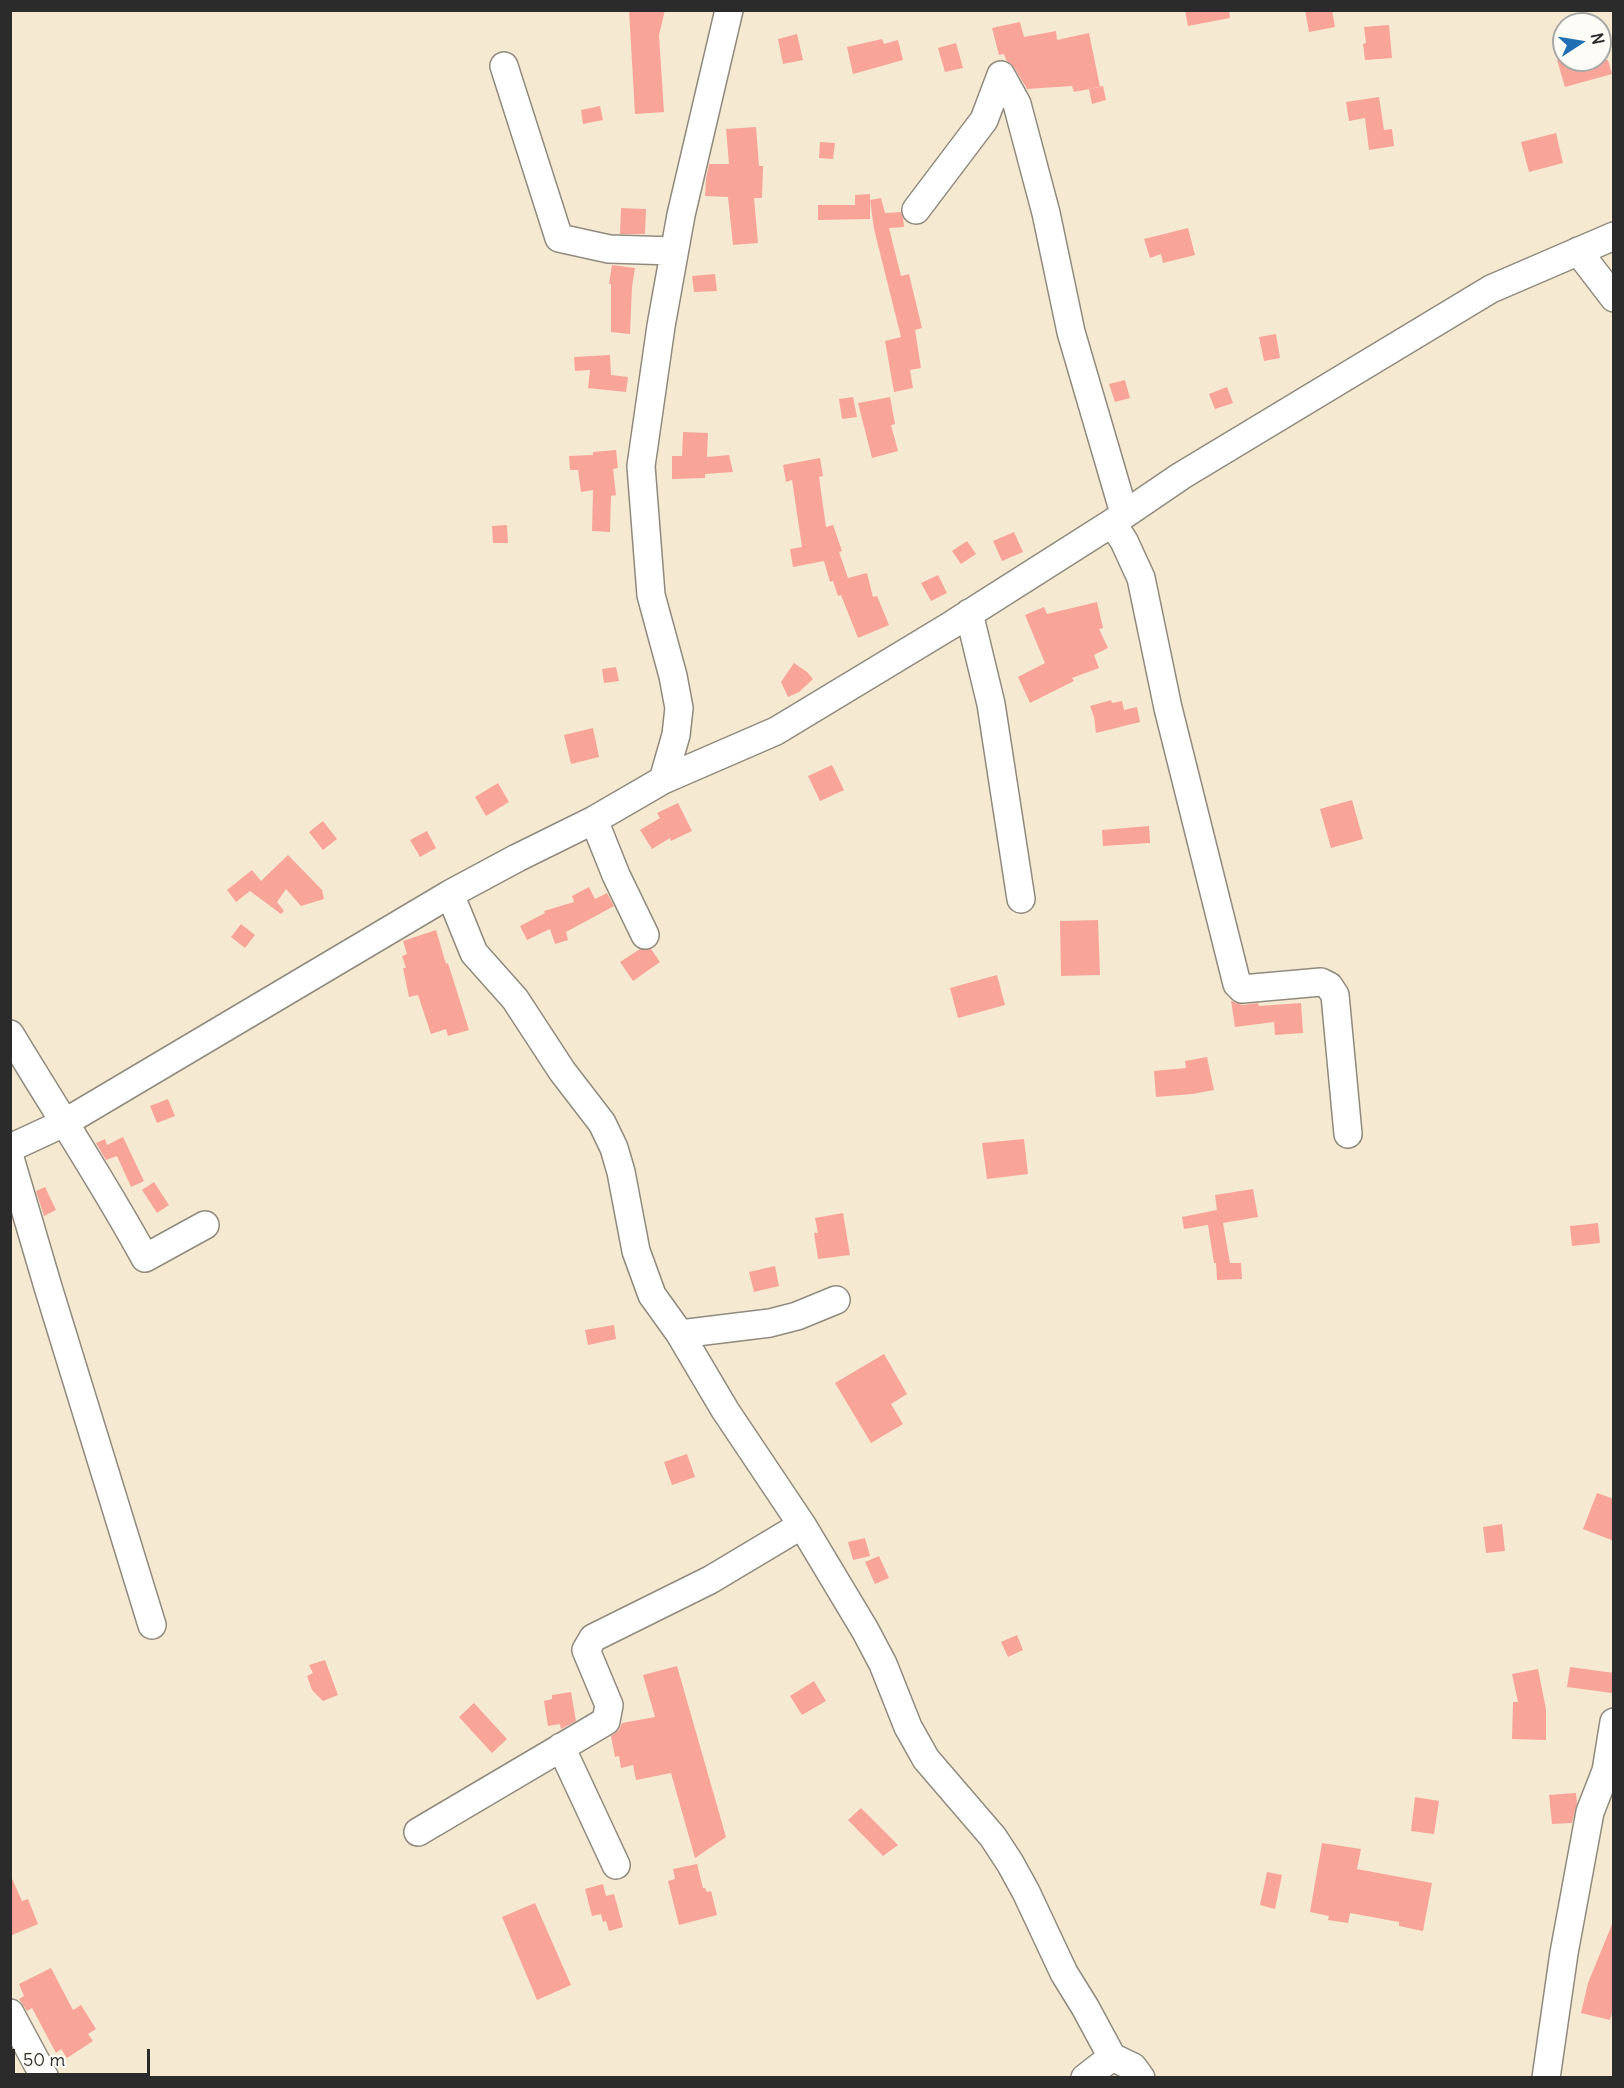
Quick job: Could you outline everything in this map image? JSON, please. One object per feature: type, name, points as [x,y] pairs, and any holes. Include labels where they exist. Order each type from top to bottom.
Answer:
[{"type":"street","points":[[663,780],[676,735],[679,708],[673,676],[651,595],[641,466],[674,251],[729,10]]},
{"type":"street","points":[[504,66],[558,238],[609,249],[674,251]]},
{"type":"street","points":[[916,210],[984,120],[1001,75],[1017,104],[1046,213],[1071,332],[1124,541],[1141,578],[1168,708],[1237,984],[1242,988],[1321,982],[1329,986],[1335,996],[1339,1020],[1348,1134]]},
{"type":"street","points":[[10,1148],[64,1123],[450,894],[594,820],[663,780],[776,731],[969,613],[1181,476],[1491,289],[1614,236]]},
{"type":"street","points":[[1578,251],[1614,298]]},
{"type":"street","points":[[969,613],[991,704],[1021,898]]},
{"type":"street","points":[[594,820],[616,875],[645,935]]},
{"type":"street","points":[[450,894],[474,953],[515,999],[562,1071],[602,1123],[621,1172],[642,1272],[652,1295],[680,1334],[725,1410],[802,1525],[870,1638],[908,1727],[926,1759],[993,1837],[1010,1863],[1064,1973],[1112,2057],[1133,2067],[1141,2078]]},
{"type":"street","points":[[10,1034],[98,1176],[145,1258],[205,1226]]},
{"type":"street","points":[[10,1158],[54,1309],[152,1625]]},
{"type":"street","points":[[680,1334],[770,1323],[797,1316],[836,1300]]},
{"type":"street","points":[[418,1832],[606,1721],[609,1705],[586,1650],[593,1638],[710,1580],[802,1525]]},
{"type":"street","points":[[1546,2078],[1564,1953],[1590,1812],[1606,1771],[1614,1722]]},
{"type":"street","points":[[561,1747],[616,1865]]},
{"type":"street","points":[[10,2013],[45,2078]]},
{"type":"street","points":[[1085,2078],[1112,2057]]},
{"type":"building","points":[[629,10],[665,10],[659,35],[664,112],[635,114]]},
{"type":"building","points":[[1185,10],[1229,10],[1230,18],[1188,26]]},
{"type":"building","points":[[1305,10],[1332,10],[1335,27],[1309,32]]},
{"type":"building","points":[[1020,22],[1024,37],[1056,31],[1057,40],[1089,33],[1100,87],[1074,92],[1072,86],[1027,89],[1004,54],[999,55],[992,28]]},
{"type":"building","points":[[1389,25],[1392,58],[1365,60],[1364,27]]},
{"type":"building","points":[[797,34],[803,60],[783,64],[778,39]]},
{"type":"building","points":[[882,39],[884,44],[898,40],[903,60],[853,74],[847,47]]},
{"type":"building","points":[[956,43],[963,68],[945,72],[938,48]]},
{"type":"building","points":[[1561,72],[1611,72],[1612,74],[1565,87]]},
{"type":"building","points":[[1103,86],[1106,100],[1092,104],[1089,89]]},
{"type":"building","points":[[1379,97],[1384,130],[1392,129],[1394,146],[1369,150],[1365,118],[1349,121],[1346,102]]},
{"type":"building","points":[[600,106],[603,120],[583,124],[581,110]]},
{"type":"building","points":[[756,127],[759,166],[763,166],[762,198],[754,198],[758,243],[733,245],[728,197],[705,196],[706,179],[709,164],[729,164],[726,129]]},
{"type":"building","points":[[1556,133],[1563,163],[1529,172],[1521,142]]},
{"type":"building","points":[[820,142],[835,143],[833,159],[819,158]]},
{"type":"building","points":[[870,194],[870,219],[818,220],[818,205],[855,205],[855,195]]},
{"type":"building","points":[[881,198],[885,213],[901,212],[903,218],[904,227],[889,228],[901,276],[909,274],[922,328],[915,330],[921,368],[910,370],[913,388],[894,392],[885,341],[901,337],[874,229],[870,200]]},
{"type":"building","points":[[621,208],[646,209],[645,234],[620,234]]},
{"type":"building","points":[[1188,228],[1195,255],[1163,263],[1161,254],[1150,258],[1144,239]]},
{"type":"building","points":[[612,265],[635,268],[630,334],[611,332],[611,284],[609,284]]},
{"type":"building","points":[[715,274],[717,291],[694,292],[692,276]]},
{"type":"building","points":[[1276,334],[1280,358],[1264,361],[1259,337]]},
{"type":"building","points":[[610,355],[611,375],[628,377],[626,392],[588,388],[590,370],[575,371],[574,357]]},
{"type":"building","points":[[1125,380],[1130,398],[1115,402],[1109,384]]},
{"type":"building","points":[[1227,387],[1233,403],[1215,409],[1209,394]]},
{"type":"building","points":[[853,397],[857,417],[842,419],[839,399]]},
{"type":"building","points":[[890,397],[895,424],[891,425],[898,451],[872,458],[858,403]]},
{"type":"building","points":[[683,432],[708,433],[707,457],[729,455],[733,472],[705,474],[705,478],[672,479],[672,456],[682,456]]},
{"type":"building","points":[[616,450],[618,468],[613,469],[616,495],[611,496],[610,532],[592,531],[593,490],[581,492],[578,470],[570,470],[569,456],[593,455],[593,452]]},
{"type":"building","points":[[820,458],[823,476],[819,477],[826,527],[833,525],[848,578],[867,573],[873,597],[877,596],[889,625],[858,638],[841,595],[838,596],[833,581],[830,582],[824,561],[793,567],[790,549],[802,547],[792,480],[786,482],[783,465]]},
{"type":"building","points":[[507,525],[508,543],[493,543],[492,526]]},
{"type":"building","points":[[1014,532],[1023,552],[1002,561],[993,541]]},
{"type":"building","points":[[967,541],[976,554],[961,564],[952,551]]},
{"type":"building","points":[[938,575],[947,593],[931,601],[921,583]]},
{"type":"building","points":[[1097,602],[1103,628],[1099,629],[1108,648],[1094,655],[1099,668],[1072,678],[1074,681],[1030,703],[1018,677],[1045,663],[1025,615],[1044,607],[1047,614]]},
{"type":"building","points":[[794,663],[813,679],[799,692],[788,697],[781,682]]},
{"type":"building","points":[[616,667],[619,681],[604,683],[602,669]]},
{"type":"building","points":[[1111,700],[1112,703],[1122,701],[1124,710],[1137,707],[1140,722],[1096,733],[1090,706]]},
{"type":"building","points":[[593,728],[599,757],[571,764],[564,735]]},
{"type":"building","points":[[832,765],[844,790],[820,801],[808,776]]},
{"type":"building","points":[[498,783],[509,802],[486,816],[475,797]]},
{"type":"building","points":[[1352,800],[1363,839],[1331,848],[1320,809]]},
{"type":"building","points":[[678,803],[692,831],[671,841],[670,838],[652,849],[640,830],[660,818],[657,813]]},
{"type":"building","points":[[323,821],[337,839],[323,850],[309,832]]},
{"type":"building","points":[[1149,826],[1150,843],[1103,846],[1102,830]]},
{"type":"building","points":[[427,831],[436,848],[420,857],[410,840]]},
{"type":"building","points":[[288,855],[322,890],[324,899],[301,906],[286,889],[277,902],[284,911],[281,914],[250,891],[236,902],[227,890],[252,870],[261,881]]},
{"type":"building","points":[[589,887],[595,899],[607,893],[614,906],[566,932],[568,940],[555,944],[550,929],[527,940],[520,926],[545,913],[544,911],[574,902],[572,896]]},
{"type":"building","points":[[1098,920],[1100,975],[1061,976],[1060,921]]},
{"type":"building","points":[[241,924],[255,935],[245,948],[231,937]]},
{"type":"building","points":[[436,930],[469,1030],[448,1036],[446,1029],[431,1034],[418,995],[409,997],[403,968],[406,968],[402,956],[407,954],[403,941]]},
{"type":"building","points":[[640,949],[651,949],[660,962],[633,981],[620,962]]},
{"type":"building","points":[[997,975],[1005,1005],[958,1018],[950,988]]},
{"type":"building","points":[[1231,1001],[1243,1005],[1258,1003],[1259,1006],[1301,1003],[1303,1033],[1275,1035],[1274,1022],[1235,1027]]},
{"type":"building","points":[[1207,1057],[1214,1090],[1156,1097],[1154,1071],[1186,1068],[1185,1061]]},
{"type":"building","points":[[168,1099],[175,1116],[157,1123],[150,1106]]},
{"type":"building","points":[[123,1137],[144,1181],[131,1187],[117,1156],[106,1160],[96,1143],[105,1139],[107,1145]]},
{"type":"building","points":[[1024,1139],[1028,1174],[987,1179],[982,1143]]},
{"type":"building","points":[[154,1182],[169,1205],[157,1213],[142,1190]]},
{"type":"building","points":[[45,1187],[56,1210],[44,1216],[36,1191]]},
{"type":"building","points":[[1253,1189],[1258,1217],[1223,1223],[1230,1263],[1241,1263],[1242,1279],[1217,1280],[1208,1225],[1184,1229],[1182,1217],[1217,1210],[1215,1195]]},
{"type":"building","points":[[843,1213],[850,1255],[818,1259],[814,1233],[818,1233],[815,1218]]},
{"type":"building","points":[[1598,1223],[1600,1243],[1572,1246],[1570,1226]]},
{"type":"building","points":[[775,1266],[779,1286],[754,1292],[749,1272]]},
{"type":"building","points":[[614,1325],[616,1339],[588,1345],[585,1330]]},
{"type":"building","points":[[884,1354],[907,1394],[891,1404],[903,1424],[871,1443],[835,1383]]},
{"type":"building","points":[[687,1454],[695,1477],[672,1485],[664,1462]]},
{"type":"building","points":[[1597,1493],[1614,1499],[1614,1541],[1583,1529]]},
{"type":"building","points":[[1502,1524],[1505,1551],[1486,1553],[1483,1527]]},
{"type":"building","points":[[865,1538],[870,1556],[853,1560],[848,1542]]},
{"type":"building","points":[[879,1556],[889,1578],[875,1584],[865,1562]]},
{"type":"building","points":[[1017,1635],[1023,1650],[1008,1657],[1001,1642]]},
{"type":"building","points":[[325,1660],[338,1695],[323,1701],[312,1690],[307,1676],[313,1673],[309,1665]]},
{"type":"building","points":[[677,1666],[726,1837],[695,1858],[671,1773],[636,1780],[633,1765],[621,1768],[619,1756],[615,1757],[611,1736],[619,1730],[622,1723],[655,1717],[643,1675]]},
{"type":"building","points":[[1570,1667],[1614,1673],[1612,1693],[1567,1687]]},
{"type":"building","points":[[1538,1669],[1546,1709],[1546,1740],[1512,1739],[1513,1702],[1518,1702],[1512,1674]]},
{"type":"building","points":[[814,1681],[826,1701],[802,1715],[790,1696]]},
{"type":"building","points":[[571,1692],[576,1721],[561,1729],[560,1724],[548,1726],[544,1701],[552,1699],[552,1695]]},
{"type":"building","points":[[474,1703],[507,1739],[492,1753],[459,1717]]},
{"type":"building","points":[[1576,1793],[1577,1803],[1572,1823],[1552,1824],[1549,1795]]},
{"type":"building","points":[[1415,1797],[1439,1801],[1434,1834],[1411,1831]]},
{"type":"building","points":[[861,1808],[898,1845],[883,1856],[848,1820]]},
{"type":"building","points":[[1322,1843],[1361,1849],[1357,1869],[1432,1883],[1423,1931],[1399,1926],[1399,1922],[1350,1913],[1348,1923],[1328,1920],[1329,1916],[1310,1912]]},
{"type":"building","points":[[697,1864],[703,1888],[707,1892],[711,1891],[717,1915],[679,1925],[668,1881],[675,1879],[673,1869]]},
{"type":"building","points":[[1267,1872],[1282,1875],[1275,1909],[1260,1905]]},
{"type":"building","points":[[10,1874],[22,1901],[28,1899],[38,1924],[10,1936]]},
{"type":"building","points":[[603,1884],[606,1896],[614,1894],[623,1927],[609,1931],[601,1914],[592,1916],[585,1889]]},
{"type":"building","points":[[535,1903],[571,1985],[537,2000],[502,1917]]},
{"type":"building","points":[[1613,1922],[1614,2005],[1610,2020],[1581,2013],[1588,1983]]},
{"type":"building","points":[[51,1968],[73,2010],[81,2005],[96,2029],[88,2034],[93,2041],[67,2058],[61,2049],[56,2053],[32,2008],[27,2011],[19,1999],[24,1996],[19,1984]]}]
